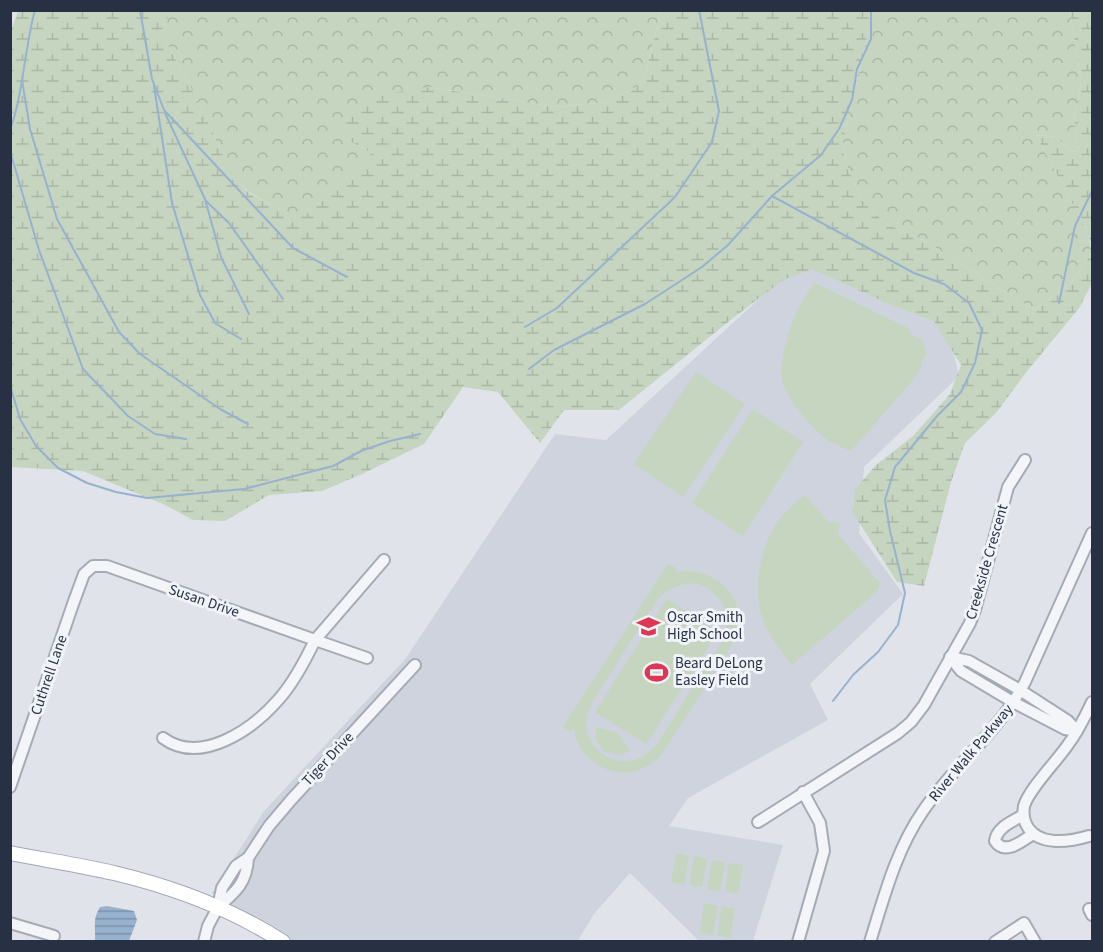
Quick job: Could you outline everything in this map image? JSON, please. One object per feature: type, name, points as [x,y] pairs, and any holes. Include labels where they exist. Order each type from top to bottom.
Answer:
[{"type":"main road","points":[[10,853],[145,881],[218,907],[267,931],[283,942]]},
{"type":"street","name":"Creekside Crescent","points":[[758,822],[898,733],[911,722],[924,705],[970,623],[1008,488],[1024,460]]},
{"type":"street","name":"River Walk Parkway","points":[[870,942],[895,862],[912,826],[934,796],[987,738],[1013,702],[1092,533]]},
{"type":"street","points":[[163,738],[183,748],[200,748],[239,733],[278,700],[296,676],[315,640],[384,560]]},
{"type":"street","name":"Susan Drive","points":[[93,566],[107,567],[367,658]]},
{"type":"street","name":"Cuthrell Lane","points":[[10,787],[84,574],[93,566]]},
{"type":"street","points":[[950,657],[969,661],[1020,690],[1068,721],[1077,731]]},
{"type":"street","points":[[950,657],[961,671],[1013,702],[1065,729],[1077,731]]},
{"type":"street","name":"Tiger Drive","points":[[204,942],[208,926],[218,907],[222,888],[236,866],[248,858],[269,826],[291,800],[415,665]]},
{"type":"street","points":[[1034,834],[1012,847],[1005,848],[995,841],[996,834],[1001,829],[1023,815],[1029,796],[1077,731],[1092,702]]},
{"type":"street","points":[[798,942],[824,851],[820,823],[803,792]]},
{"type":"street","points":[[1023,815],[1034,834],[1043,838],[1064,841],[1089,836]]},
{"type":"street","points":[[10,923],[54,936]]},
{"type":"street","points":[[994,942],[1024,923],[1035,942]]},
{"type":"shaded area","name":"Oscar Smith High School","points":[[812,250],[947,326],[959,376],[864,467],[859,533],[903,594],[810,684],[828,720],[688,798],[669,826],[783,845],[753,941],[699,941],[630,873],[594,914],[577,942],[290,941],[212,893],[264,811],[406,658],[555,434],[606,440]]},
{"type":"green space","points":[[171,10],[661,11],[643,83],[607,102],[556,107],[428,87],[349,141],[372,153],[309,213],[293,216],[250,193],[230,174],[207,118],[161,32]]},
{"type":"green space","points":[[18,11],[171,11],[161,32],[207,118],[230,173],[250,194],[293,215],[309,213],[372,153],[349,141],[338,122],[368,97],[428,87],[556,107],[607,102],[643,83],[661,11],[873,11],[843,141],[845,161],[861,198],[884,223],[925,241],[1034,310],[1072,282],[1092,253],[1092,283],[1080,307],[996,413],[965,443],[951,482],[924,586],[897,582],[853,513],[855,489],[876,465],[913,436],[950,394],[961,365],[934,321],[891,305],[812,269],[783,280],[619,410],[564,410],[540,443],[498,392],[463,387],[424,444],[322,491],[269,495],[225,521],[193,520],[165,505],[83,471],[11,467],[10,34]]},
{"type":"green space","points":[[873,11],[1070,11],[1081,81],[1074,121],[1079,151],[1070,152],[1057,137],[1036,135],[1087,231],[1092,253],[1072,282],[1034,310],[925,241],[884,223],[861,198],[845,161],[843,141]]},
{"type":"green space","points":[[1070,11],[1092,11],[1092,248],[1087,231],[1036,135],[1057,137],[1070,152],[1079,151],[1074,121],[1081,81]]},
{"type":"green space","points":[[815,283],[910,329],[910,334],[923,341],[927,354],[912,381],[851,451],[829,441],[816,430],[790,398],[782,379],[784,350],[789,332],[799,307]]},
{"type":"green space","points":[[696,372],[745,404],[683,497],[634,464]]},
{"type":"green space","points":[[753,409],[803,442],[743,536],[692,503]]},
{"type":"green space","points":[[805,495],[828,522],[840,523],[838,534],[880,583],[878,591],[792,665],[775,643],[762,618],[758,593],[759,579],[763,552],[774,528],[781,517]]},
{"type":"green space","points":[[668,564],[676,568],[675,573],[687,571],[711,577],[730,592],[739,615],[735,637],[660,757],[636,771],[626,773],[605,769],[587,756],[576,739],[574,728],[571,732],[563,727]],"holes":[[[696,583],[719,598],[726,612],[726,630],[723,640],[652,749],[644,756],[634,760],[615,760],[606,756],[592,743],[588,735],[587,716],[592,702],[658,599],[680,585]]]},
{"type":"green space","name":"Beard DeLong Easley Field","points":[[667,599],[718,632],[646,744],[595,712]]},
{"type":"green space","points":[[596,727],[616,732],[631,751],[620,755],[605,752],[596,740]]},
{"type":"green space","points":[[676,853],[689,856],[684,885],[671,882]]},
{"type":"green space","points":[[694,856],[707,859],[702,887],[689,885]]},
{"type":"green space","points":[[712,860],[725,862],[720,891],[707,889]]},
{"type":"green space","points":[[729,863],[743,865],[738,894],[725,891]]},
{"type":"green space","points":[[704,903],[718,906],[713,935],[700,932]]},
{"type":"green space","points":[[722,906],[735,909],[730,938],[717,935]]},
{"type":"water","points":[[107,906],[134,911],[137,920],[129,941],[95,941],[96,916],[100,907]]},
{"type":"waterway","points":[[10,130],[15,115],[35,10]]},
{"type":"waterway","points":[[140,10],[152,79],[164,110],[293,248],[347,277]]},
{"type":"waterway","points":[[525,327],[557,308],[675,197],[712,142],[719,111],[699,10]]},
{"type":"waterway","points":[[529,369],[554,350],[645,304],[702,267],[728,245],[772,196],[821,155],[839,129],[852,100],[857,69],[871,39],[871,10]]},
{"type":"waterway","points":[[22,80],[30,129],[57,219],[119,332],[140,354],[220,409],[248,424]]},
{"type":"waterway","points":[[154,86],[172,203],[200,295],[215,323],[241,339]]},
{"type":"waterway","points":[[165,113],[205,199],[221,257],[249,314]]},
{"type":"waterway","points":[[10,151],[39,250],[83,369],[128,416],[155,434],[186,439]]},
{"type":"waterway","points":[[1059,303],[1075,226],[1092,191]]},
{"type":"waterway","points":[[772,196],[914,273],[944,284],[969,303],[982,330],[975,363],[961,392],[938,415],[895,467],[885,500],[905,593],[898,625],[878,652],[853,675],[833,701]]},
{"type":"waterway","points":[[205,200],[229,223],[283,299]]},
{"type":"waterway","points":[[10,385],[20,419],[36,446],[58,468],[87,483],[147,498],[244,489],[333,466],[361,451],[420,434]]},
{"type":"place","name":"Oscar Smith High School","points":[[649,626]]},
{"type":"place","name":"Beard DeLong Easley Field","points":[[657,672]]}]
